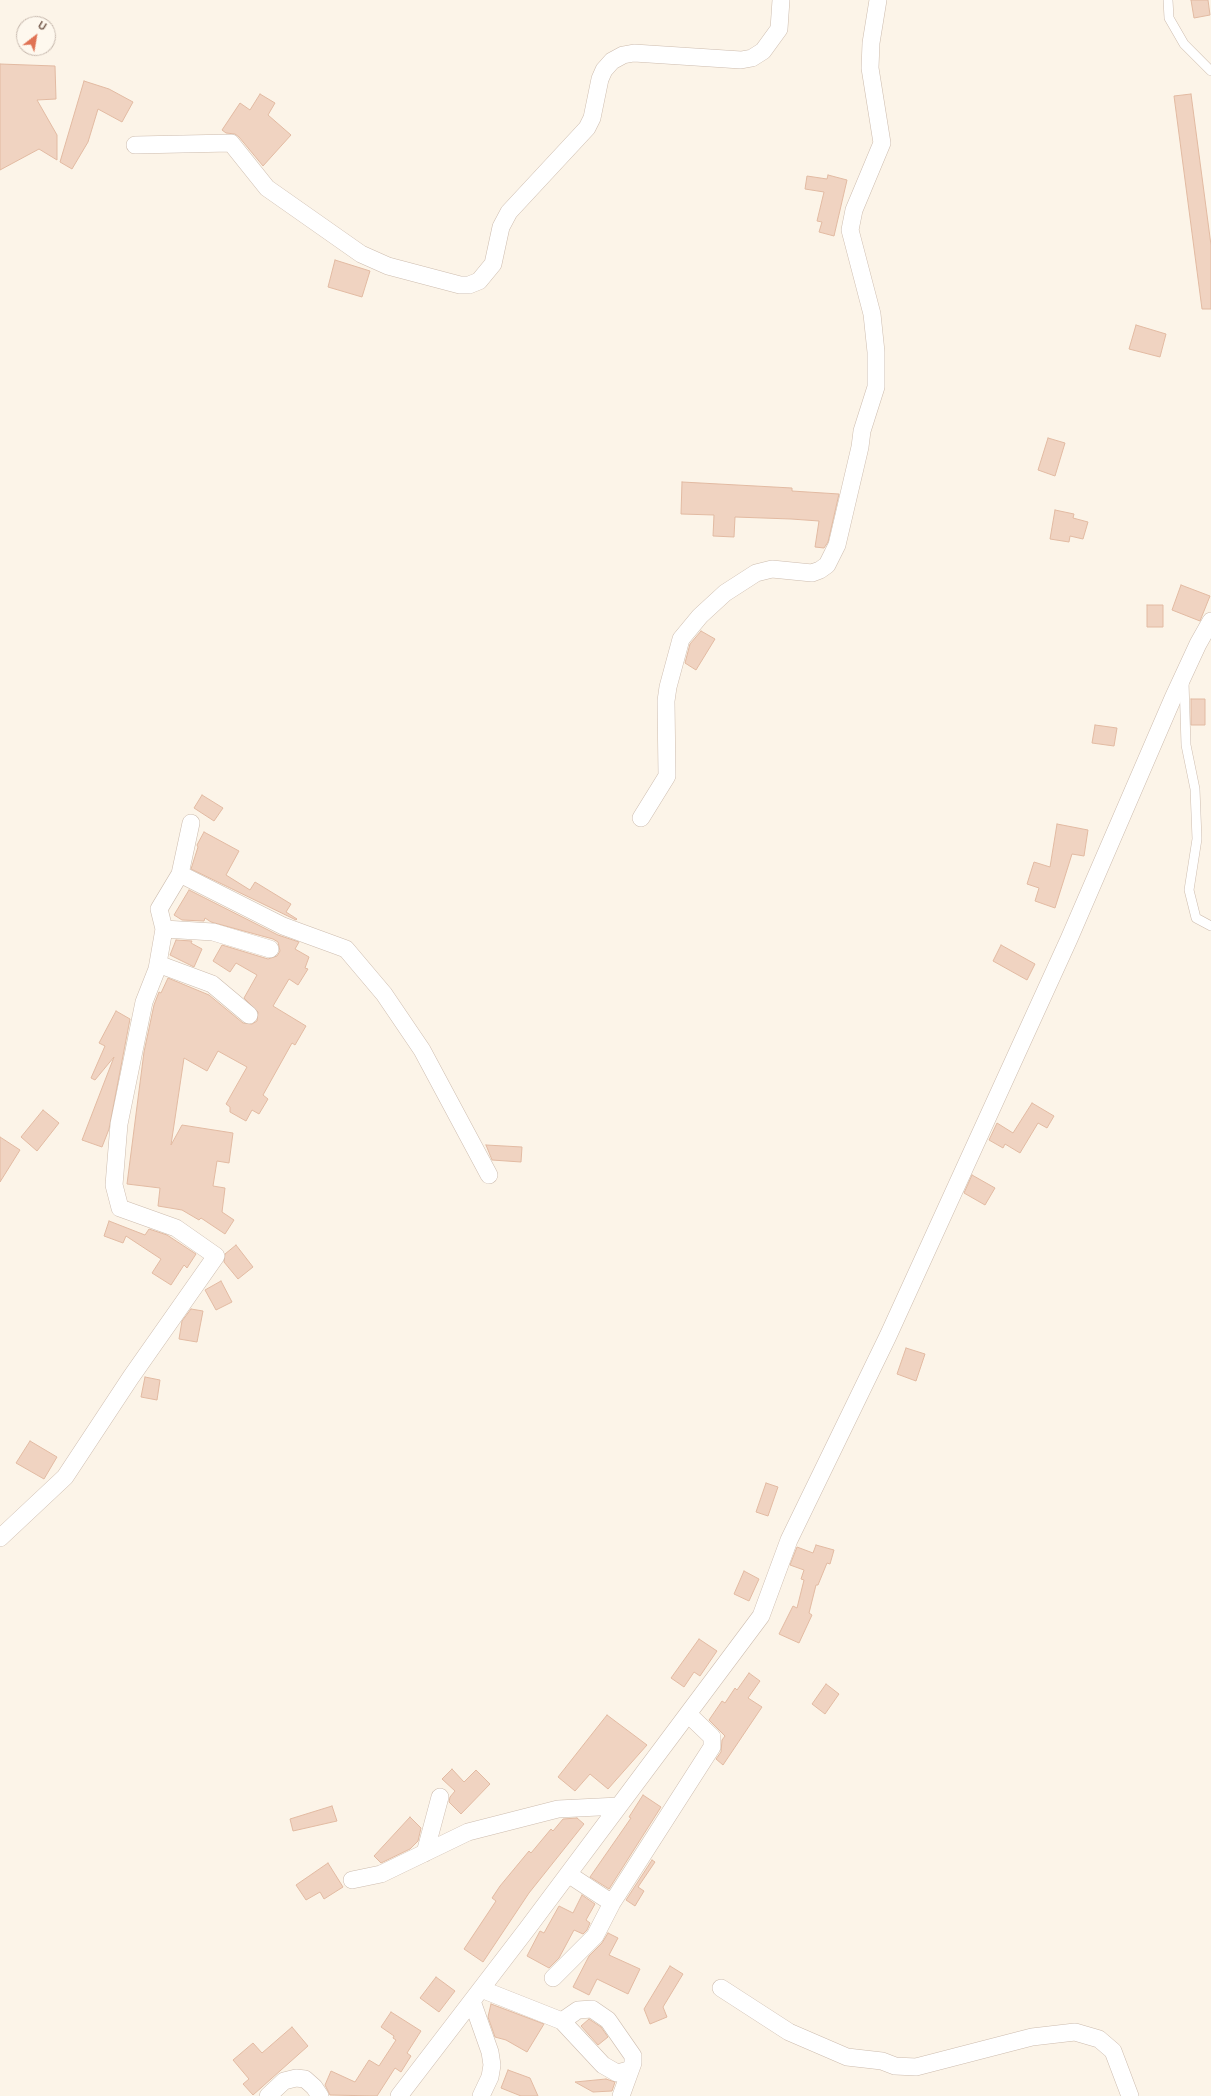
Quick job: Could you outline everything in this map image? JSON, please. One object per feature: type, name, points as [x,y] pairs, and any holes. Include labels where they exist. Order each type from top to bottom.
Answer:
[{"type":"street","points":[[135,144],[231,143],[267,188],[361,254],[388,266],[460,285],[469,285],[479,281],[493,264],[501,227],[509,212],[587,128],[592,118],[600,79],[604,70],[612,62],[623,55],[634,54],[742,60],[752,58],[762,51],[779,29],[781,0]]},
{"type":"street","points":[[641,818],[667,776],[666,701],[668,687],[681,639],[700,616],[726,593],[756,573],[772,569],[812,573],[827,565],[837,545],[860,447],[862,431],[876,387],[876,352],[872,314],[850,230],[854,210],[882,143],[870,68],[871,43],[878,0]]},
{"type":"street","points":[[398,2096],[477,1995],[761,1616],[789,1540],[891,1329],[1069,939],[1184,674],[1211,621]]},
{"type":"street","points":[[0,1538],[65,1477],[135,1370],[216,1256],[176,1228],[120,1208],[114,1185],[120,1124],[136,1040],[144,1002],[158,964],[164,929],[159,909],[180,874],[191,823]]},
{"type":"street","points":[[180,874],[282,926],[346,949],[384,994],[422,1050],[489,1175]]},
{"type":"street","points":[[164,929],[213,932],[270,949]]},
{"type":"street","points":[[158,964],[212,984],[249,1015]]},
{"type":"street","points":[[553,1978],[595,1936],[612,1903],[712,1747],[712,1737],[688,1714]]},
{"type":"street","points":[[425,1853],[440,1797]]},
{"type":"street","points":[[352,1880],[382,1874],[468,1832],[558,1809],[619,1806]]},
{"type":"street","points":[[568,1874],[612,1903]]},
{"type":"street","points":[[721,1988],[789,2032],[847,2056],[882,2061],[895,2066],[916,2067],[1032,2037],[1075,2032],[1099,2039],[1113,2051],[1130,2096]]},
{"type":"street","points":[[477,1995],[562,2021],[603,2065],[617,2072],[629,2070]]},
{"type":"street","points":[[477,1995],[492,2065],[490,2077],[481,2096]]},
{"type":"street","points":[[562,2021],[578,2010],[592,2009],[608,2020],[633,2056],[633,2062],[621,2096]]},
{"type":"street","points":[[268,2096],[284,2081],[296,2078],[306,2079],[320,2096]]},
{"type":"lane","points":[[1168,0],[1169,18],[1184,44],[1211,71]]},
{"type":"lane","points":[[1184,674],[1186,745],[1195,789],[1197,839],[1189,890],[1196,918],[1211,926]]},
{"type":"building","points":[[1191,0],[1208,0],[1210,15],[1194,18]]},
{"type":"building","points":[[0,64],[55,66],[56,99],[37,100],[57,135],[57,160],[39,149],[0,170]]},
{"type":"building","points":[[84,81],[109,89],[133,102],[122,122],[98,109],[88,142],[72,169],[60,162]]},
{"type":"building","points":[[260,94],[275,103],[268,115],[291,135],[263,166],[239,137],[235,134],[226,133],[222,130],[240,103],[250,110]]},
{"type":"building","points":[[1191,94],[1211,245],[1211,309],[1202,309],[1174,96]]},
{"type":"building","points":[[828,175],[847,180],[834,236],[819,232],[822,222],[817,221],[824,192],[805,189],[807,176],[827,179]]},
{"type":"building","points":[[335,260],[370,271],[362,297],[328,287]]},
{"type":"building","points":[[1136,325],[1166,334],[1160,357],[1129,349]]},
{"type":"building","points":[[1048,438],[1065,443],[1055,476],[1038,470]]},
{"type":"building","points":[[682,482],[792,488],[792,491],[839,494],[828,542],[824,548],[815,547],[819,521],[791,519],[735,517],[734,537],[713,536],[714,515],[681,514]]},
{"type":"building","points":[[1055,510],[1074,514],[1073,518],[1088,522],[1083,539],[1070,536],[1069,542],[1050,539]]},
{"type":"building","points":[[1181,585],[1210,596],[1200,621],[1172,610]]},
{"type":"building","points":[[1147,605],[1163,605],[1163,627],[1147,627]]},
{"type":"building","points":[[701,631],[715,639],[696,670],[685,663],[690,644]]},
{"type":"building","points":[[1191,699],[1205,699],[1205,725],[1191,725]]},
{"type":"building","points":[[1095,725],[1117,728],[1114,746],[1092,743]]},
{"type":"building","points":[[202,795],[223,808],[214,821],[194,808]]},
{"type":"building","points":[[1057,824],[1088,830],[1084,856],[1072,854],[1055,908],[1035,901],[1039,888],[1027,884],[1034,862],[1050,867]]},
{"type":"building","points":[[204,832],[239,851],[226,875],[250,890],[255,882],[291,904],[286,912],[297,919],[296,920],[191,869],[198,847],[197,845]]},
{"type":"building","points":[[189,890],[278,935],[299,942],[295,949],[309,957],[305,968],[308,969],[298,985],[289,979],[273,1006],[306,1026],[295,1045],[292,1043],[263,1095],[268,1099],[259,1114],[252,1110],[246,1121],[230,1112],[230,1107],[226,1104],[247,1067],[218,1051],[207,1071],[184,1058],[171,1145],[182,1125],[233,1133],[229,1163],[217,1161],[213,1186],[225,1188],[222,1212],[234,1220],[225,1234],[201,1218],[199,1220],[182,1210],[158,1206],[160,1188],[127,1184],[144,1052],[154,1005],[159,992],[161,993],[168,978],[209,995],[243,1023],[252,1024],[257,1021],[258,1012],[244,998],[257,975],[236,963],[230,972],[213,961],[222,945],[268,959],[277,956],[280,951],[278,942],[273,939],[211,922],[205,918],[204,921],[182,920],[174,915]]},
{"type":"building","points":[[176,940],[192,941],[191,943],[202,949],[194,967],[170,955]]},
{"type":"building","points":[[1001,945],[1035,964],[1027,980],[993,961]]},
{"type":"building","points":[[116,1011],[130,1019],[109,1129],[102,1147],[82,1140],[114,1057],[95,1080],[91,1078],[105,1046],[99,1043]]},
{"type":"building","points":[[1032,1103],[1054,1116],[1047,1128],[1038,1123],[1020,1153],[1005,1144],[1003,1148],[989,1140],[997,1123],[1013,1133]]},
{"type":"building","points":[[43,1110],[59,1123],[37,1151],[21,1137]]},
{"type":"building","points":[[0,1137],[20,1150],[0,1182]]},
{"type":"building","points":[[486,1145],[522,1147],[521,1162],[492,1160]]},
{"type":"building","points":[[972,1175],[995,1188],[985,1205],[964,1193]]},
{"type":"building","points":[[109,1221],[145,1235],[149,1229],[167,1235],[196,1254],[187,1268],[184,1265],[171,1285],[152,1273],[161,1259],[126,1236],[123,1243],[104,1236]]},
{"type":"building","points":[[236,1245],[253,1267],[238,1279],[224,1262],[225,1254]]},
{"type":"building","points":[[221,1281],[232,1302],[216,1310],[205,1290]]},
{"type":"building","points":[[191,1309],[203,1311],[197,1342],[179,1339],[182,1321]]},
{"type":"building","points":[[906,1348],[925,1354],[916,1381],[897,1374]]},
{"type":"building","points":[[145,1377],[160,1380],[157,1400],[141,1397]]},
{"type":"building","points":[[30,1441],[57,1457],[44,1479],[16,1463]]},
{"type":"building","points":[[766,1483],[778,1487],[768,1516],[756,1512]]},
{"type":"building","points":[[816,1545],[834,1550],[830,1564],[827,1563],[818,1585],[816,1585],[809,1613],[812,1615],[799,1643],[779,1634],[793,1606],[797,1608],[804,1580],[801,1579],[804,1570],[790,1565],[797,1547],[813,1553]]},
{"type":"building","points":[[744,1571],[759,1579],[749,1601],[734,1594]]},
{"type":"building","points":[[699,1639],[717,1651],[700,1676],[694,1672],[684,1687],[671,1678]]},
{"type":"building","points":[[749,1673],[760,1681],[748,1698],[762,1707],[723,1765],[716,1759],[721,1752],[722,1740],[725,1736],[709,1720],[722,1701],[725,1703],[735,1688],[737,1690]]},
{"type":"building","points":[[826,1684],[839,1694],[825,1714],[812,1704]]},
{"type":"building","points":[[607,1715],[647,1745],[608,1789],[590,1774],[575,1791],[558,1777]]},
{"type":"building","points":[[452,1769],[464,1782],[476,1770],[490,1784],[461,1814],[449,1802],[450,1797],[455,1791],[442,1779]]},
{"type":"building","points":[[643,1795],[661,1807],[609,1889],[590,1877],[631,1818],[629,1817]]},
{"type":"building","points":[[332,1806],[337,1821],[293,1831],[290,1819]]},
{"type":"building","points":[[410,1817],[421,1828],[418,1841],[410,1849],[381,1863],[374,1856]]},
{"type":"building","points":[[577,1818],[584,1824],[529,1893],[483,1962],[464,1949],[496,1901],[492,1898],[529,1851],[531,1853],[551,1829],[553,1831],[563,1819]]},
{"type":"building","points":[[652,1860],[655,1862],[638,1887],[644,1891],[635,1906],[626,1900]]},
{"type":"building","points":[[328,1863],[343,1887],[324,1899],[320,1892],[306,1900],[296,1885]]},
{"type":"building","points":[[582,1895],[595,1904],[586,1920],[590,1923],[587,1930],[583,1934],[574,1930],[559,1958],[549,1968],[527,1956],[540,1931],[544,1933],[559,1906],[573,1913]]},
{"type":"building","points":[[608,1933],[618,1938],[609,1955],[640,1969],[628,1994],[597,1979],[589,1995],[573,1987],[589,1956],[602,1943]]},
{"type":"building","points":[[670,1966],[683,1974],[663,2007],[667,2017],[650,2024],[644,2009]]},
{"type":"building","points":[[436,1977],[455,1991],[439,2012],[420,1998]]},
{"type":"building","points":[[491,2004],[544,2024],[527,2052],[506,2040],[495,2037],[488,2017]]},
{"type":"building","points":[[391,2012],[421,2031],[407,2053],[411,2056],[401,2072],[395,2068],[377,2096],[330,2095],[325,2085],[331,2071],[355,2082],[369,2060],[379,2066],[396,2040],[393,2038],[394,2036],[381,2027]]},
{"type":"building","points":[[589,2019],[601,2027],[608,2037],[598,2045],[581,2026]]},
{"type":"building","points":[[292,2027],[308,2046],[253,2095],[243,2084],[249,2079],[233,2060],[253,2043],[262,2053]]},
{"type":"building","points":[[508,2070],[530,2078],[538,2096],[521,2096],[501,2088]]},
{"type":"building","points":[[606,2079],[615,2082],[612,2091],[593,2092],[575,2082]]}]
